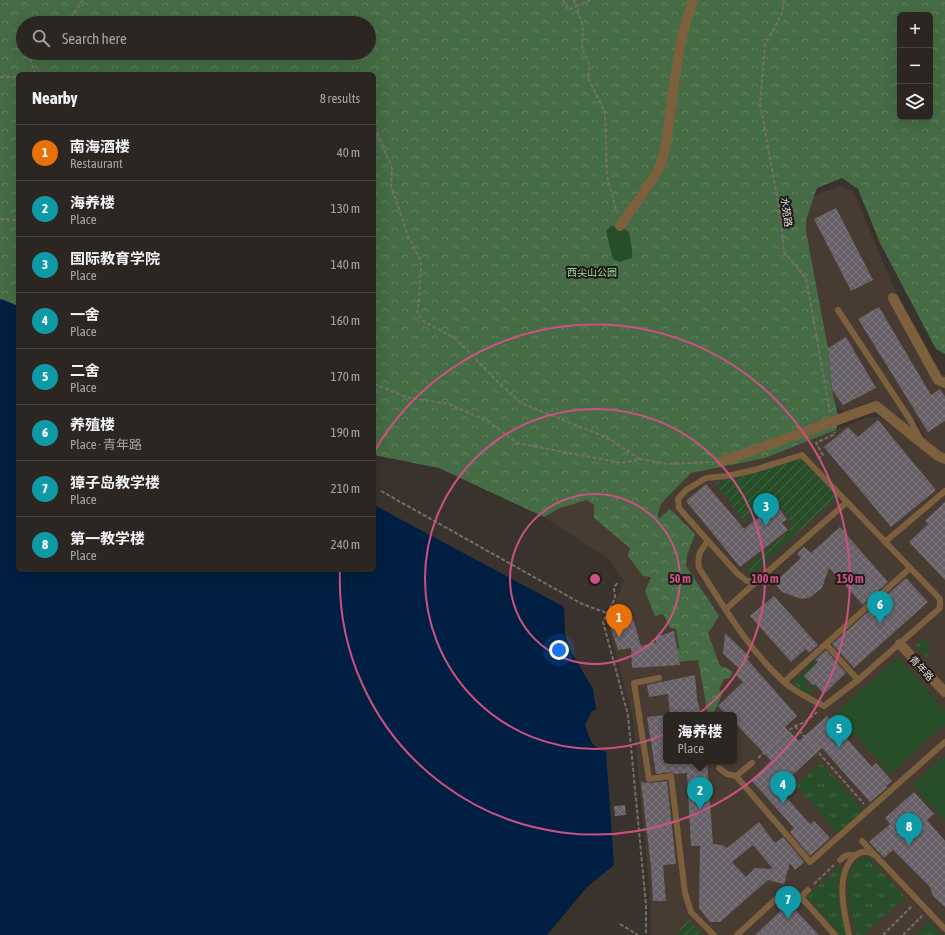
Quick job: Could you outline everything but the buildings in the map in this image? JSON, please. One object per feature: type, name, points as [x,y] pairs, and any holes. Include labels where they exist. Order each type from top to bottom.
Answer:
[{"type":"street","points":[[620,226],[661,165],[667,138],[682,36],[693,0]]},
{"type":"street","points":[[893,298],[938,380],[945,383]]},
{"type":"street","points":[[721,462],[794,437],[833,426],[876,406],[938,456],[945,459]]},
{"type":"street","name":"青年路","points":[[900,644],[945,692]]},
{"type":"lane","points":[[838,310],[909,418],[923,444]]},
{"type":"lane","points":[[708,541],[701,550],[698,559],[699,568],[741,632],[764,661],[784,682],[803,695],[824,706],[858,680],[940,608],[940,599],[802,455],[754,470],[726,476],[706,478],[686,490],[678,499],[679,508],[738,574],[748,581],[756,582]]},
{"type":"lane","points":[[885,542],[945,490]]},
{"type":"lane","points":[[726,609],[847,502]]},
{"type":"lane","points":[[784,682],[910,568]]},
{"type":"lane","points":[[826,644],[858,680]]},
{"type":"lane","points":[[659,678],[634,683],[648,779],[671,776],[685,893],[691,912],[714,935]]},
{"type":"lane","points":[[719,768],[727,774],[736,776],[810,862],[945,742]]},
{"type":"lane","points":[[736,776],[752,763]]},
{"type":"lane","points":[[862,841],[945,929]]},
{"type":"lane","points":[[849,935],[843,896],[843,878],[846,868],[860,852],[871,852],[876,856]]},
{"type":"lane","points":[[840,860],[846,855],[850,854],[855,856]]},
{"type":"lane","points":[[801,898],[808,890]]},
{"type":"lane","points":[[737,935],[776,899],[787,895],[801,898],[835,935]]},
{"type":"path","points":[[72,16],[83,0]]},
{"type":"path","points":[[564,0],[568,10],[592,0]]},
{"type":"path","points":[[574,0],[583,26],[582,49],[590,65],[588,78],[605,112],[607,176],[620,226]]},
{"type":"path","name":"水苑路","points":[[784,0],[782,11],[765,45],[760,103],[781,219],[784,252],[806,278],[833,426]]},
{"type":"path","points":[[31,60],[34,72]]},
{"type":"path","points":[[0,77],[16,77]]},
{"type":"path","points":[[377,133],[392,168],[391,186],[398,209],[408,236],[421,262],[417,312],[423,322],[456,339],[521,403],[610,440],[640,459],[668,464],[721,462]]},
{"type":"path","points":[[0,218],[16,220]]},
{"type":"path","points":[[376,385],[406,397],[449,404],[488,421],[517,443],[622,463],[640,459]]},
{"type":"path","points":[[823,455],[816,443],[835,434],[833,426]]},
{"type":"path","points":[[381,491],[582,604],[607,613]]},
{"type":"path","points":[[617,583],[614,588],[615,598],[603,622],[628,715],[646,905],[646,935]]},
{"type":"path","points":[[752,763],[795,726],[805,722],[824,706]]},
{"type":"path","points":[[795,726],[868,810]]},
{"type":"path","points":[[808,890],[840,860]]},
{"type":"path","points":[[882,935],[918,900]]},
{"type":"path","points":[[903,935],[928,910]]},
{"type":"path","points":[[620,924],[638,935]]},
{"type":"shaded area","points":[[839,186],[853,191],[894,288],[942,375],[945,375],[945,455],[927,444],[917,421],[907,426],[872,400],[845,414],[836,405],[832,390],[828,348],[806,231],[806,220],[814,196]]},
{"type":"shaded area","points":[[868,417],[880,417],[940,461],[945,463],[945,935],[651,935],[650,896],[633,719],[607,623],[624,581],[610,560],[544,517],[560,508],[673,476],[765,458]]},
{"type":"green space","name":"西尖山公园","points":[[0,0],[945,0],[945,354],[936,349],[880,243],[858,189],[842,178],[817,188],[806,220],[806,231],[828,348],[832,390],[839,419],[836,430],[765,458],[691,473],[661,504],[658,513],[658,519],[670,509],[695,534],[687,555],[686,566],[719,616],[708,633],[720,666],[733,672],[730,678],[724,679],[719,689],[722,695],[714,712],[707,712],[698,660],[678,662],[674,650],[679,648],[676,629],[670,628],[663,614],[655,616],[645,591],[651,577],[643,576],[628,556],[630,548],[594,518],[594,505],[587,500],[560,508],[544,517],[439,468],[376,455],[376,72],[16,72],[16,305],[1,299],[0,300]]},
{"type":"green space","points":[[611,226],[620,226],[629,232],[632,258],[619,262],[613,259],[606,231]]},
{"type":"green space","points":[[802,459],[837,497],[753,573],[746,567],[789,532],[790,518],[778,504],[769,503],[745,522],[715,483]]},
{"type":"green space","points":[[923,638],[930,650],[926,658],[915,646]]},
{"type":"green space","points":[[898,657],[945,710],[945,724],[890,774],[836,713]]},
{"type":"green space","points":[[814,662],[817,662],[822,668],[805,684],[809,689],[815,684],[817,686],[807,695],[793,683]]},
{"type":"green space","points":[[945,755],[945,821],[912,785]]},
{"type":"green space","points":[[821,763],[863,810],[837,833],[796,785]]},
{"type":"green space","points":[[862,857],[869,857],[905,897],[864,935],[856,935],[848,891],[850,873],[853,865]]},
{"type":"green space","points":[[840,865],[841,872],[838,899],[847,935],[841,935],[807,897]]},
{"type":"green space","points":[[688,919],[703,935],[676,935]]},
{"type":"green space","points":[[929,921],[942,935],[916,935]]},
{"type":"water","points":[[1,299],[16,305],[16,572],[376,572],[376,506],[564,607],[565,633],[569,648],[593,689],[596,709],[592,711],[585,725],[594,745],[606,752],[614,865],[587,887],[547,935],[0,935]]},
{"type":"place","name":"国际教育学院","points":[[766,526]]},
{"type":"place","name":"养殖楼","points":[[880,624]]},
{"type":"place","name":"南海酒楼","points":[[619,637]]},
{"type":"place","name":"二舍","points":[[839,748]]},
{"type":"place","name":"一舍","points":[[783,804]]},
{"type":"place","name":"海养楼","points":[[700,810]]},
{"type":"place","name":"第一教学楼","points":[[909,846]]},
{"type":"place","name":"獐子岛教学楼","points":[[788,919]]}]
